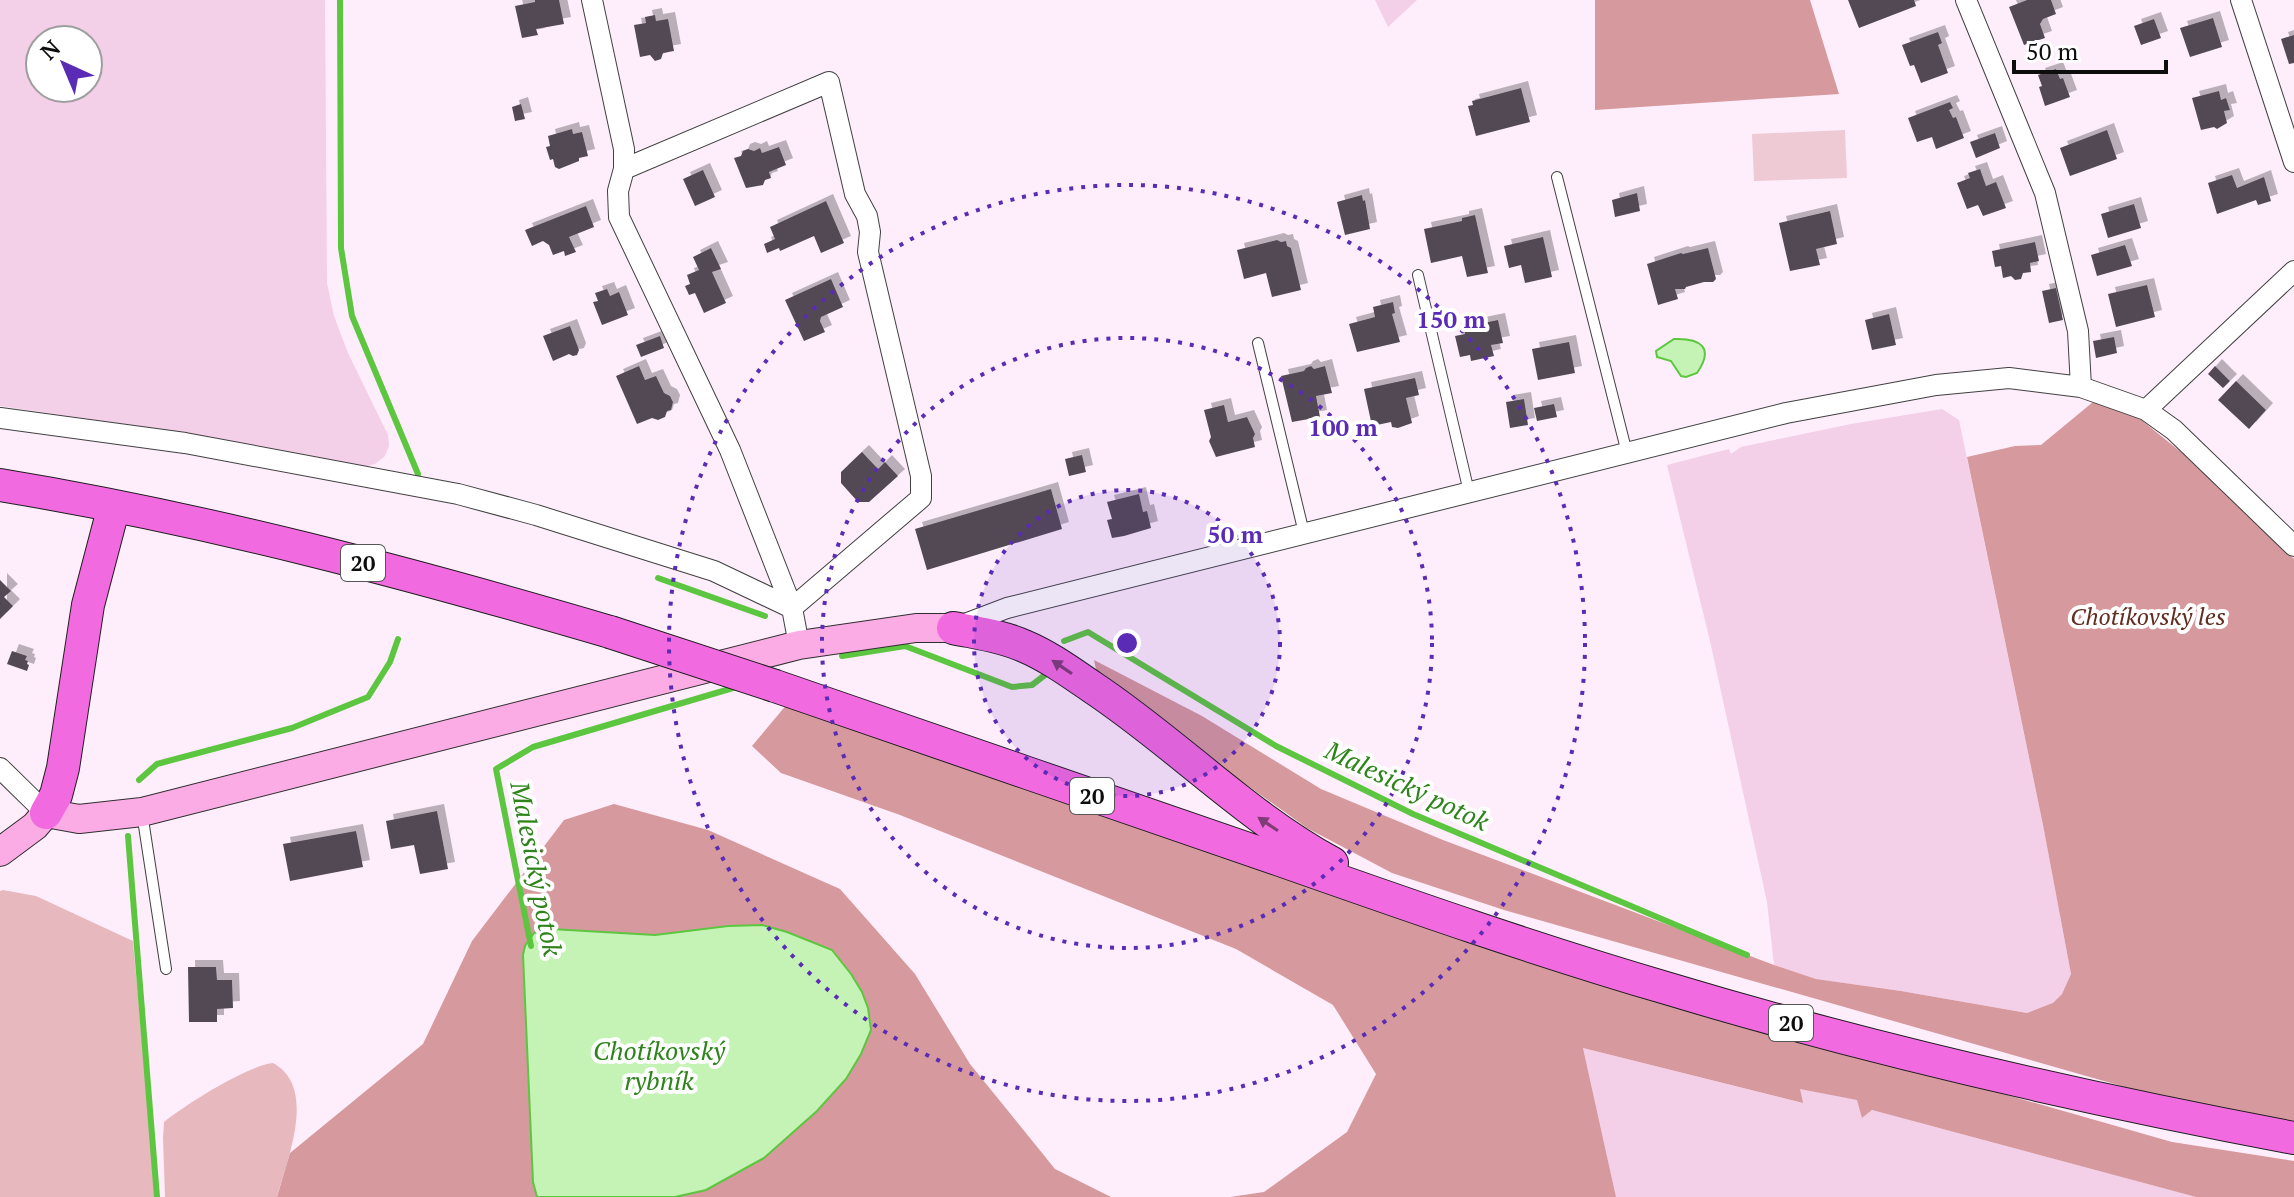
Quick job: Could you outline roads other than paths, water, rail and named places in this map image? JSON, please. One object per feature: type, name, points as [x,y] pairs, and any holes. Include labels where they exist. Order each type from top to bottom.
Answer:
[{"type":"main road","name":"20","points":[[0,485],[219,528],[471,591],[610,632],[1409,905],[1666,988],[1811,1029],[2016,1080],[2181,1117],[2294,1138]]},
{"type":"main road","points":[[46,813],[56,795],[63,768],[88,605],[114,506]]},
{"type":"main road","points":[[953,628],[1003,638],[1047,657],[1126,709],[1260,818],[1307,850],[1409,905]]},
{"type":"street","points":[[592,0],[624,149],[624,169],[618,191],[619,217],[730,450],[792,608],[799,645]]},
{"type":"street","points":[[1966,0],[2045,193],[2078,331],[2081,387]]},
{"type":"street","points":[[2241,0],[2294,162]]},
{"type":"street","points":[[624,169],[829,82],[855,194],[866,212],[870,227],[868,252],[921,476],[921,498],[792,608]]},
{"type":"street","points":[[2146,410],[2294,271]]},
{"type":"street","points":[[0,768],[46,813],[79,819],[142,812],[799,645],[916,628],[953,628],[1007,608],[1786,413],[1936,385],[2009,378],[2081,387],[2146,410],[2174,430],[2294,546]]},
{"type":"street","points":[[0,418],[185,443],[458,494],[714,571],[792,608]]},
{"type":"street","points":[[0,852],[35,826],[46,813]]},
{"type":"lane","points":[[1557,177],[1627,453]]},
{"type":"lane","points":[[1418,275],[1469,492]]},
{"type":"lane","points":[[1258,343],[1304,533]]},
{"type":"lane","points":[[142,812],[166,969]]},
{"type":"water","points":[[1674,339],[1691,340],[1702,346],[1705,357],[1697,373],[1681,376],[1671,361],[1657,357],[1656,351]]},
{"type":"water","name":"Chotíkovský rybník","points":[[762,925],[832,950],[862,992],[871,1030],[846,1079],[817,1111],[764,1158],[706,1190],[675,1197],[537,1197],[533,1182],[523,955],[534,933],[551,929],[655,935]]},
{"type":"waterway","points":[[340,0],[341,248],[352,316],[418,474]]},
{"type":"waterway","points":[[658,578],[765,616]]},
{"type":"waterway","name":"Malesický potok","points":[[1064,641],[1088,632],[1276,746],[1413,814],[1747,955]]},
{"type":"waterway","points":[[139,780],[157,764],[292,728],[368,697],[390,662],[398,639]]},
{"type":"waterway","name":"Malesický potok","points":[[842,656],[905,646],[1012,687],[1032,685],[1045,675]]},
{"type":"waterway","name":"Malesický potok","points":[[531,946],[496,769],[533,747],[733,688]]},
{"type":"waterway","points":[[128,836],[157,1197]]},
{"type":"park label","name":"Chotíkovský les","points":[[2148,617]]}]
